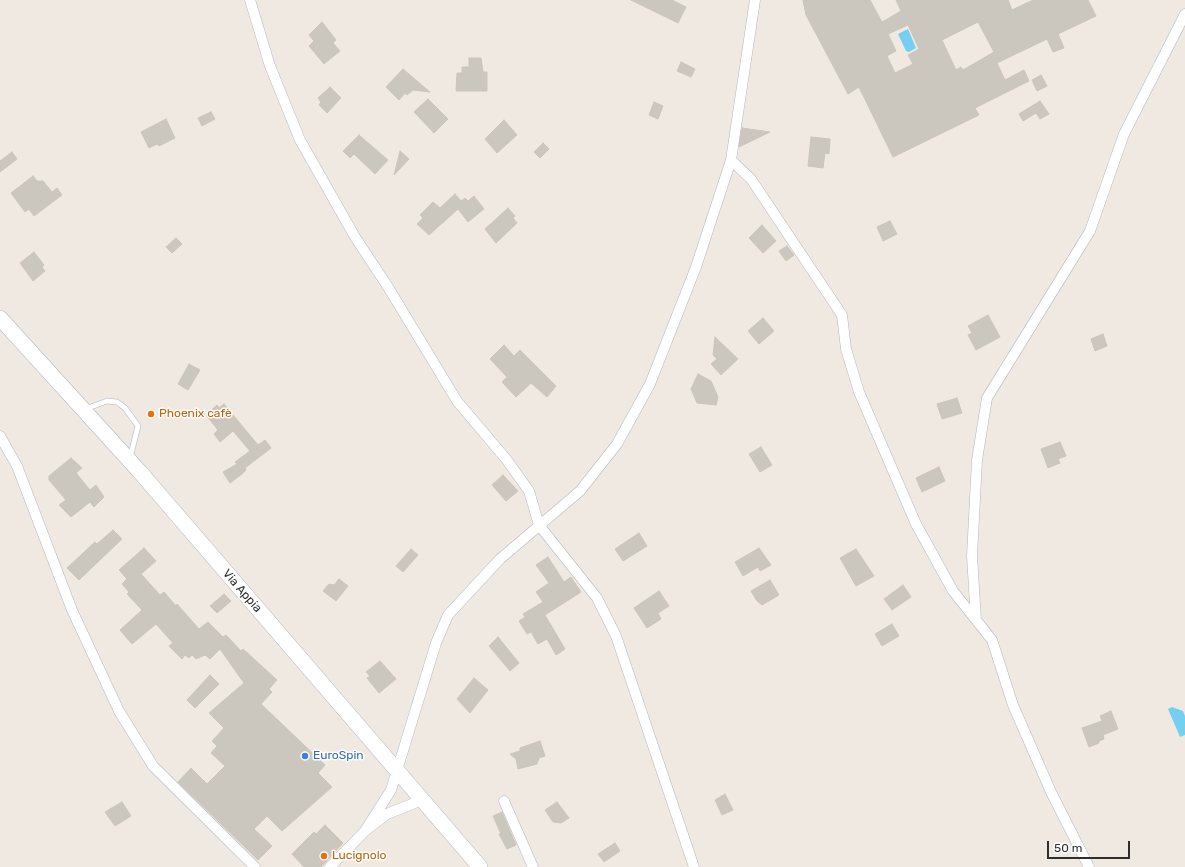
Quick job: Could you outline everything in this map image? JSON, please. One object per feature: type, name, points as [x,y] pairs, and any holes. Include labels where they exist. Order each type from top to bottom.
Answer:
[{"type":"main road","name":"Via Appia","points":[[0,318],[129,460],[480,867]]},
{"type":"street","points":[[250,0],[270,66],[300,140],[356,237],[457,401],[506,459],[529,491],[539,525],[597,598],[616,636],[694,867]]},
{"type":"street","points":[[365,831],[391,790],[436,643],[448,615],[500,559],[580,491],[616,444],[650,384],[696,267],[731,160],[754,0]]},
{"type":"street","points":[[976,620],[972,556],[977,460],[987,398],[1090,231],[1124,134],[1185,14]]},
{"type":"street","points":[[731,160],[752,179],[842,315],[846,349],[859,392],[916,524],[953,591],[992,640],[1013,705],[1051,792],[1089,867]]},
{"type":"street","points":[[0,436],[17,466],[72,610],[119,711],[153,766],[255,867]]},
{"type":"street","points":[[330,867],[365,831],[387,814],[422,800]]},
{"type":"street","points":[[504,801],[533,867]]},
{"type":"lane","points":[[83,410],[107,401],[118,402],[124,408],[138,426],[129,460]]},
{"type":"water","points":[[908,29],[916,48],[909,52],[906,51],[898,34]]},
{"type":"water","points":[[1172,707],[1183,711],[1185,716],[1185,735],[1180,737],[1168,709]]},
{"type":"building","points":[[631,0],[672,0],[686,7],[678,23]]},
{"type":"building","points":[[803,0],[870,0],[882,22],[901,11],[896,0],[1008,0],[1012,10],[1033,0],[1088,0],[1096,16],[1058,34],[1064,48],[1053,52],[1047,39],[997,63],[1005,80],[1024,70],[1029,81],[975,108],[979,115],[893,157],[859,87],[848,94],[806,15]],"holes":[[[978,22],[994,52],[963,70],[961,67],[956,70],[942,40]],[[908,25],[919,49],[908,55],[913,64],[895,73],[887,56],[896,51],[888,34]]]},
{"type":"building","points":[[322,22],[336,40],[333,43],[340,51],[324,64],[309,46],[314,41],[309,35]]},
{"type":"building","points":[[469,58],[481,58],[483,72],[487,72],[487,91],[456,91],[457,73],[462,73],[462,67],[469,67]]},
{"type":"building","points":[[681,62],[695,69],[691,77],[677,71]]},
{"type":"building","points":[[403,69],[430,92],[413,90],[407,95],[405,93],[399,100],[386,87]]},
{"type":"building","points":[[1041,75],[1047,86],[1037,91],[1032,80]]},
{"type":"building","points":[[330,87],[341,98],[327,113],[319,105],[321,102],[318,98]]},
{"type":"building","points":[[428,99],[448,119],[434,133],[414,112]]},
{"type":"building","points":[[1040,101],[1049,114],[1040,119],[1036,113],[1023,121],[1019,114]]},
{"type":"building","points":[[654,102],[663,106],[658,119],[649,115]]},
{"type":"building","points":[[211,112],[215,119],[202,126],[198,118]]},
{"type":"building","points":[[166,119],[175,138],[159,146],[157,144],[149,148],[141,132]]},
{"type":"building","points":[[504,120],[517,135],[497,153],[485,139]]},
{"type":"building","points":[[742,128],[770,132],[739,147]]},
{"type":"building","points":[[359,135],[388,160],[375,174],[354,154],[350,158],[343,151]]},
{"type":"building","points":[[811,137],[830,139],[829,154],[825,153],[823,168],[808,166]]},
{"type":"building","points":[[543,143],[549,149],[540,158],[534,152]]},
{"type":"building","points":[[400,151],[409,159],[394,175]]},
{"type":"building","points":[[12,152],[17,159],[0,172],[0,161]]},
{"type":"building","points":[[33,176],[37,181],[43,181],[52,192],[57,188],[62,195],[34,216],[29,209],[25,212],[11,193]]},
{"type":"building","points":[[455,194],[461,201],[465,198],[468,201],[474,196],[484,209],[468,222],[458,209],[429,235],[417,224],[423,218],[420,215],[433,202],[440,208]]},
{"type":"building","points":[[508,208],[515,216],[513,218],[517,223],[496,243],[485,229]]},
{"type":"building","points":[[890,221],[897,234],[883,241],[877,227]]},
{"type":"building","points":[[762,225],[776,241],[763,253],[749,238]]},
{"type":"building","points":[[176,238],[182,244],[172,253],[166,247]]},
{"type":"building","points":[[787,246],[794,255],[786,261],[779,251]]},
{"type":"building","points":[[34,252],[44,265],[42,267],[45,271],[33,281],[20,263]]},
{"type":"building","points":[[988,315],[1000,337],[976,350],[968,335],[972,333],[968,326]]},
{"type":"building","points":[[763,318],[774,331],[759,344],[748,331]]},
{"type":"building","points":[[1103,334],[1107,346],[1095,351],[1091,339]]},
{"type":"building","points":[[715,337],[738,359],[721,375],[711,364],[717,359],[713,355]]},
{"type":"building","points":[[504,345],[514,356],[520,350],[556,386],[547,397],[531,383],[516,397],[502,382],[507,377],[490,359]]},
{"type":"building","points":[[189,364],[200,370],[188,390],[178,384]]},
{"type":"building","points":[[698,374],[711,381],[718,397],[716,405],[697,403],[691,389]]},
{"type":"building","points":[[957,398],[962,413],[942,419],[937,404]]},
{"type":"building","points":[[224,404],[258,445],[265,440],[271,448],[245,468],[246,470],[242,474],[230,483],[223,472],[237,464],[235,462],[250,451],[233,431],[220,442],[214,434],[218,430],[206,415],[217,405],[219,408]]},
{"type":"building","points":[[1060,442],[1066,456],[1058,459],[1060,463],[1048,468],[1041,449]]},
{"type":"building","points":[[761,447],[772,465],[760,472],[749,454]]},
{"type":"building","points":[[71,458],[82,468],[76,473],[90,490],[96,485],[104,497],[94,507],[90,502],[71,517],[59,505],[66,500],[49,480],[49,476]]},
{"type":"building","points":[[939,467],[945,481],[922,492],[916,478]]},
{"type":"building","points":[[503,475],[518,491],[506,501],[492,485]]},
{"type":"building","points":[[113,530],[122,539],[79,580],[67,568],[95,542],[97,544]]},
{"type":"building","points":[[639,533],[647,546],[623,561],[615,549]]},
{"type":"building","points":[[144,548],[156,561],[141,574],[160,595],[164,592],[176,606],[177,604],[199,629],[208,622],[223,637],[226,635],[241,651],[243,649],[277,680],[269,689],[272,692],[261,704],[325,765],[318,773],[332,787],[282,831],[267,816],[254,829],[272,846],[258,860],[178,782],[191,768],[207,784],[225,766],[211,753],[217,746],[212,741],[224,728],[209,713],[244,683],[220,649],[210,659],[205,655],[196,659],[192,655],[189,658],[185,655],[182,659],[169,646],[173,643],[156,624],[132,644],[120,630],[142,610],[127,594],[129,592],[122,584],[127,579],[119,570]]},
{"type":"building","points":[[759,548],[771,565],[760,571],[758,567],[743,576],[735,562]]},
{"type":"building","points":[[411,549],[418,555],[403,572],[396,566]]},
{"type":"building","points":[[856,549],[874,576],[856,586],[840,558]]},
{"type":"building","points":[[548,557],[564,582],[571,577],[581,592],[545,615],[565,649],[556,655],[547,639],[538,644],[531,632],[527,634],[519,621],[525,617],[523,614],[543,602],[536,592],[549,583],[536,565]]},
{"type":"building","points":[[339,579],[348,586],[336,601],[323,591],[329,584],[334,585]]},
{"type":"building","points":[[770,580],[779,595],[762,605],[757,601],[751,591]]},
{"type":"building","points":[[903,585],[911,597],[892,610],[884,599]]},
{"type":"building","points":[[659,591],[669,606],[658,613],[661,619],[647,628],[634,608]]},
{"type":"building","points":[[224,594],[231,601],[217,613],[210,606]]},
{"type":"building","points":[[892,624],[899,636],[882,646],[875,634]]},
{"type":"building","points":[[498,637],[519,663],[510,671],[489,646]]},
{"type":"building","points":[[380,661],[396,679],[379,693],[367,678],[370,676],[366,672]]},
{"type":"building","points":[[210,675],[219,684],[195,708],[187,700]]},
{"type":"building","points":[[474,678],[488,690],[470,713],[457,699]]},
{"type":"building","points":[[1111,711],[1118,729],[1103,735],[1104,739],[1089,747],[1082,728],[1102,721],[1100,716]]},
{"type":"building","points":[[540,741],[545,756],[539,758],[537,764],[518,769],[516,759],[510,754],[520,751],[520,748]]},
{"type":"building","points":[[725,794],[733,810],[722,815],[715,800]]},
{"type":"building","points":[[122,802],[131,816],[115,826],[105,812]]},
{"type":"building","points":[[557,802],[569,818],[561,823],[553,822],[545,810]]},
{"type":"building","points":[[502,812],[516,845],[507,849],[499,834],[501,834],[493,816]]},
{"type":"building","points":[[325,825],[343,843],[321,867],[304,867],[292,854],[314,832],[316,834]]},
{"type":"building","points":[[615,843],[620,851],[604,862],[598,854]]},
{"type":"place","name":"Phoenix cafè","points":[[151,414]]},
{"type":"place","name":"EuroSpin","points":[[305,756]]},
{"type":"place","name":"Lucignolo","points":[[324,856]]}]
